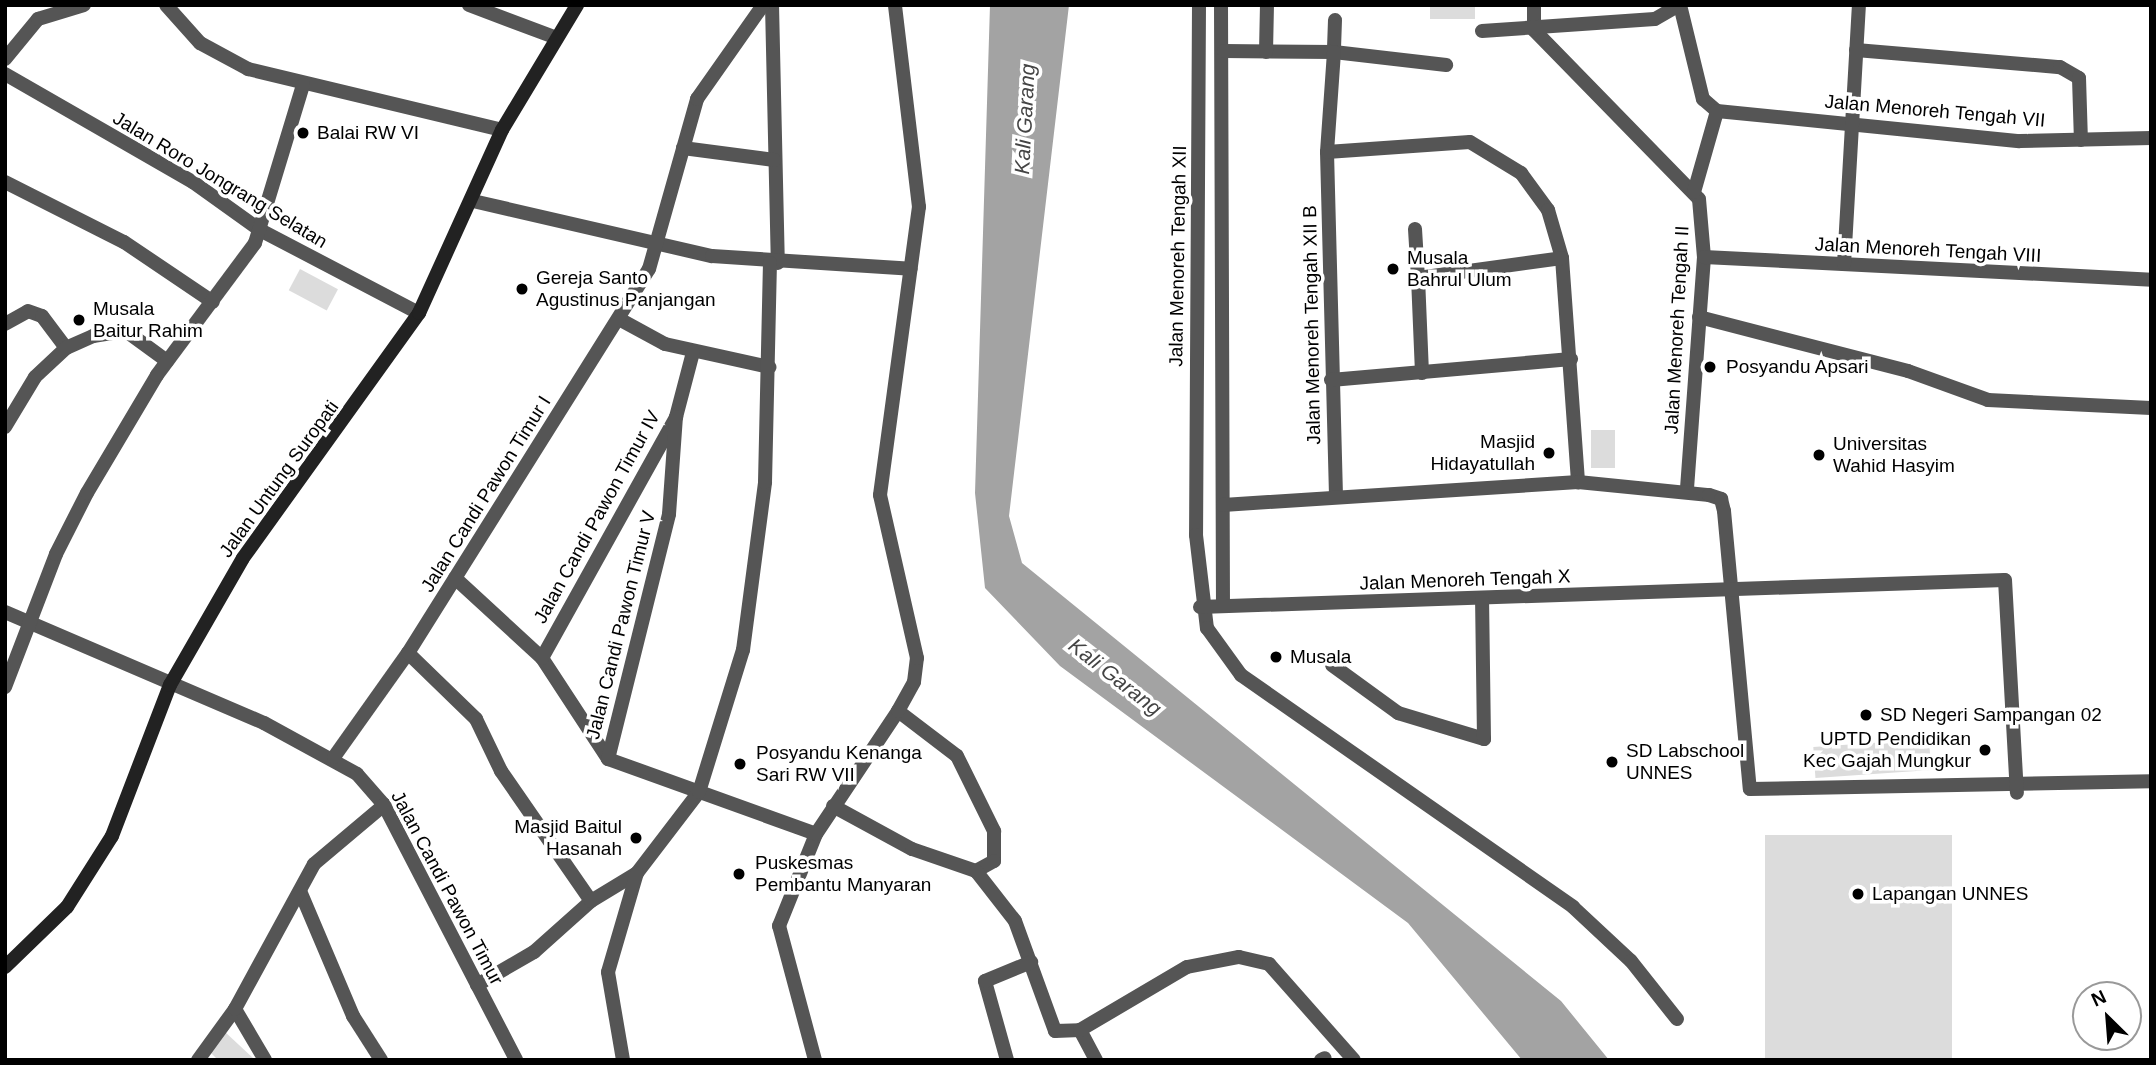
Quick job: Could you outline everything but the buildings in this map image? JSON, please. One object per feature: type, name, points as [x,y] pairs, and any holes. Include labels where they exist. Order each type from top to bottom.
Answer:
[{"type":"main road","name":"Jalan Untung Suropati","points":[[5,967],[67,907],[112,836],[170,685],[243,558],[419,313],[473,201],[502,130],[554,37],[577,5]]},
{"type":"street","points":[[5,59],[46,14],[84,5]]},
{"type":"street","points":[[166,5],[200,43],[224,58],[303,85],[502,130]]},
{"type":"street","points":[[469,5],[554,37]]},
{"type":"street","name":"Jalan Candi Pawon Timur I","points":[[334,757],[408,653],[649,269],[683,149],[710,73],[763,5]]},
{"type":"street","points":[[623,1060],[608,972],[637,873],[699,792],[743,650],[765,482],[774,263],[772,5]]},
{"type":"street","points":[[815,1060],[779,926],[817,834],[833,806],[898,712],[915,682],[918,658],[880,495],[919,207],[895,5]]},
{"type":"street","name":"Jalan Menoreh Tengah XII","points":[[1199,5],[1196,508],[1200,607]]},
{"type":"street","points":[[1221,5],[1224,51],[1223,606]]},
{"type":"street","points":[[1266,52],[1267,5]]},
{"type":"street","points":[[1534,5],[1534,30]]},
{"type":"street","points":[[1482,31],[1534,30],[1655,19],[1679,5],[1703,99],[1717,111],[1694,192]]},
{"type":"street","points":[[1844,264],[1859,5]]},
{"type":"street","name":"Jalan Menoreh Tengah XII B","points":[[1335,20],[1327,152],[1336,496]]},
{"type":"street","name":"Jalan Menoreh Tengah II","points":[[1534,30],[1694,192],[1703,216],[1704,257],[1687,490]]},
{"type":"street","points":[[1856,50],[2060,67],[2079,78],[2081,140]]},
{"type":"street","points":[[1224,51],[1334,52],[1446,65]]},
{"type":"street","name":"Jalan Roro Jongrang Selatan","points":[[5,74],[193,183],[260,230],[419,313]]},
{"type":"street","points":[[5,687],[28,623],[87,493],[167,361],[212,302],[260,230],[303,85]]},
{"type":"street","name":"Jalan Menoreh Tengah VII","points":[[1717,111],[1852,122],[2020,141],[2151,138]]},
{"type":"street","points":[[1327,152],[1470,142],[1485,148],[1534,190],[1554,226],[1562,258],[1572,359],[1578,482]]},
{"type":"street","points":[[683,149],[774,160]]},
{"type":"street","points":[[6,183],[124,242],[212,302]]},
{"type":"street","points":[[473,201],[656,244],[774,263],[911,269]]},
{"type":"street","points":[[1415,229],[1422,373]]},
{"type":"street","name":"Jalan Menoreh Tengah VIII","points":[[1704,257],[2151,280]]},
{"type":"street","points":[[1418,278],[1562,258]]},
{"type":"street","points":[[5,324],[28,311],[42,316],[66,348]]},
{"type":"street","points":[[1699,317],[1908,371],[1988,400],[2151,408]]},
{"type":"street","points":[[619,319],[693,352],[769,367]]},
{"type":"street","points":[[5,427],[35,377],[66,348],[126,331],[167,361]]},
{"type":"street","name":"Jalan Candi Pawon Timur IV","points":[[542,657],[676,417],[693,352]]},
{"type":"street","points":[[1331,380],[1572,359]]},
{"type":"street","name":"Jalan Candi Pawon Timur V","points":[[608,759],[669,514],[676,417]]},
{"type":"street","points":[[1223,505],[1578,482],[1687,490],[1721,499],[1750,789],[2017,789],[2151,781]]},
{"type":"street","points":[[455,578],[542,657],[608,759],[817,834]]},
{"type":"street","name":"Jalan Menoreh Tengah X","points":[[1200,607],[1482,600],[1730,588],[2005,580],[2017,789]]},
{"type":"street","points":[[1332,665],[1398,713],[1484,739],[1482,600]]},
{"type":"street","points":[[1200,607],[1218,648],[1241,675],[1573,906],[1631,961],[1677,1018]]},
{"type":"street","name":"Jalan Candi Pawon Timur","points":[[5,612],[334,757],[384,804],[516,1060]]},
{"type":"street","points":[[408,653],[476,719],[501,771],[591,901]]},
{"type":"street","points":[[898,712],[957,755],[994,831],[994,861],[976,871]]},
{"type":"street","points":[[198,1060],[235,1009],[314,864],[384,804]]},
{"type":"street","points":[[833,806],[912,849],[976,871],[1015,921],[1055,1031],[1080,1031],[1187,967],[1239,957],[1269,964],[1321,1015],[1354,1060]]},
{"type":"street","points":[[477,985],[534,952],[591,901],[637,873]]},
{"type":"street","points":[[300,891],[353,1016],[381,1060]]},
{"type":"street","points":[[1007,1060],[985,981],[1031,962]]},
{"type":"street","points":[[235,1009],[265,1060]]},
{"type":"street","points":[[1080,1031],[1096,1060]]},
{"type":"shaded area","points":[[1430,5],[1475,5],[1475,19],[1430,19]]},
{"type":"shaded area","points":[[300,269],[338,289],[327,310],[289,290]]},
{"type":"shaded area","points":[[1591,430],[1615,430],[1615,468],[1591,468]]},
{"type":"shaded area","points":[[1929,739],[1931,770],[1815,778],[1813,747]]},
{"type":"shaded area","name":"Lapangan UNNES","points":[[1765,835],[1952,835],[1952,1060],[1765,1060]]},
{"type":"shaded area","points":[[224,1031],[253,1058],[251,1060],[218,1060],[207,1049]]},
{"type":"water","name":"Kali Garang","points":[[990,5],[1069,5],[1009,516],[1022,563],[1561,1001],[1609,1060],[1522,1060],[1408,923],[1060,666],[985,588],[975,493]]},
{"type":"place","name":"Balai RW VI","points":[[303,133]]},
{"type":"place","name":"Musala Bahrul Ulum","points":[[1393,269]]},
{"type":"place","name":"Gereja Santo Agustinus Panjangan","points":[[522,289]]},
{"type":"place","name":"Musala Baitur Rahim","points":[[79,320]]},
{"type":"place","name":"Posyandu Apsari","points":[[1710,367]]},
{"type":"place","name":"Masjid Hidayatullah","points":[[1549,453]]},
{"type":"place","name":"Universitas Wahid Hasyim","points":[[1819,455]]},
{"type":"place","name":"Musala","points":[[1276,657]]},
{"type":"place","name":"SD Negeri Sampangan 02","points":[[1866,715]]},
{"type":"place","name":"UPTD Pendidikan Kec Gajah Mungkur","points":[[1985,750]]},
{"type":"place","name":"SD Labschool UNNES","points":[[1612,762]]},
{"type":"place","name":"Posyandu Kenanga Sari RW VII","points":[[740,764]]},
{"type":"place","name":"Masjid Baitul Hasanah","points":[[636,838]]},
{"type":"place","name":"Puskesmas Pembantu Manyaran","points":[[739,874]]},
{"type":"place","name":"Lapangan UNNES","points":[[1858,894]]}]
